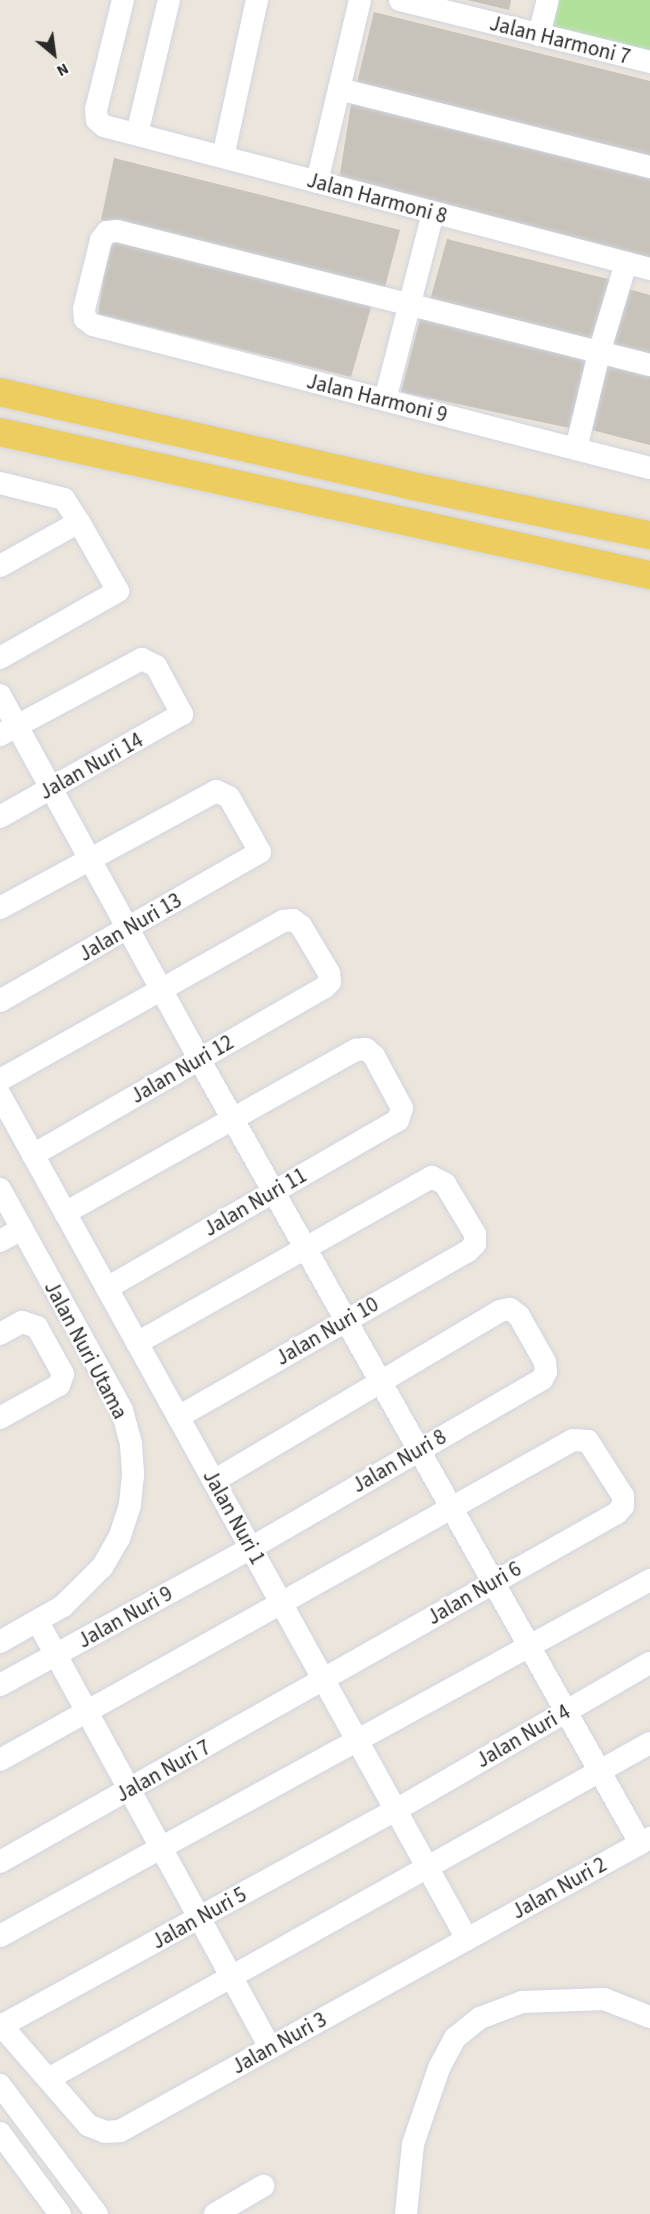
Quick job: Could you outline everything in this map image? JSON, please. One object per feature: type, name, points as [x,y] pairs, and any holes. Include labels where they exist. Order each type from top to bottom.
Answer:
[{"type":"main road","points":[[0,392],[408,485],[650,535]]},
{"type":"main road","points":[[0,432],[400,523],[650,575]]},
{"type":"street","name":"Jalan Harmoni 8","points":[[123,0],[96,110],[97,120],[104,126],[650,269]]},
{"type":"street","points":[[137,134],[169,0]]},
{"type":"street","points":[[223,157],[257,0]]},
{"type":"street","points":[[317,182],[360,0]]},
{"type":"street","name":"Jalan Harmoni 7","points":[[400,0],[445,5],[539,35],[650,62]]},
{"type":"street","points":[[539,35],[548,0]]},
{"type":"street","points":[[339,89],[650,167]]},
{"type":"street","points":[[385,400],[433,213]]},
{"type":"street","name":"Jalan Harmoni 9","points":[[410,305],[112,230],[101,240],[84,309],[89,323],[103,327],[650,468]]},
{"type":"street","points":[[576,449],[599,353],[626,263]]},
{"type":"street","points":[[410,305],[650,366]]},
{"type":"street","points":[[0,483],[64,499],[118,591],[0,658]]},
{"type":"street","points":[[0,566],[79,522]]},
{"type":"street","name":"Jalan Nuri 14","points":[[0,816],[182,714],[156,666],[142,659],[8,731]]},
{"type":"street","points":[[0,695],[8,731],[51,789],[231,1117],[451,1508],[600,1771],[645,1840]]},
{"type":"street","name":"Jalan Nuri 13","points":[[0,1001],[260,852],[229,797],[216,790],[89,859]]},
{"type":"street","points":[[0,908],[89,859]]},
{"type":"street","name":"Jalan Nuri 12","points":[[33,1155],[330,982],[329,973],[301,926],[288,920],[161,990]]},
{"type":"street","points":[[0,1080],[161,990]]},
{"type":"street","name":"Jalan Nuri 11","points":[[107,1288],[402,1115],[402,1108],[374,1056],[361,1049],[231,1117]]},
{"type":"street","name":"Jalan Nuri 1","points":[[0,1095],[467,1939]]},
{"type":"street","points":[[65,1213],[231,1117]]},
{"type":"street","name":"Jalan Nuri 10","points":[[178,1417],[475,1244],[475,1234],[445,1184],[432,1177],[305,1248]]},
{"type":"street","name":"Jalan Nuri Utama","points":[[0,1189],[122,1410],[131,1444],[133,1475],[130,1505],[119,1538],[102,1568],[77,1595],[38,1622],[0,1642]]},
{"type":"street","points":[[0,1241],[22,1229]]},
{"type":"street","points":[[137,1343],[305,1248]]},
{"type":"street","name":"Jalan Nuri 8","points":[[251,1548],[542,1379],[546,1372],[545,1362],[519,1316],[505,1309],[381,1382]]},
{"type":"street","points":[[0,1334],[22,1322],[41,1333],[63,1374],[62,1381],[48,1391],[0,1418]]},
{"type":"street","points":[[214,1481],[381,1382]]},
{"type":"street","name":"Jalan Nuri 6","points":[[325,1680],[493,1581],[616,1513],[623,1506],[623,1496],[592,1445],[578,1438],[451,1508]]},
{"type":"street","points":[[0,1760],[451,1508]]},
{"type":"street","name":"Jalan Nuri 9","points":[[0,1685],[251,1548]]},
{"type":"street","points":[[0,1936],[650,1580]]},
{"type":"street","points":[[38,1622],[270,2048]]},
{"type":"street","name":"Jalan Nuri 4","points":[[396,1810],[650,1663]]},
{"type":"street","name":"Jalan Nuri 7","points":[[0,1862],[325,1680]]},
{"type":"street","points":[[1,2025],[48,2079],[650,1743]]},
{"type":"street","name":"Jalan Nuri 5","points":[[1,2025],[396,1810]]},
{"type":"street","name":"Jalan Nuri 2","points":[[467,1939],[645,1840]]},
{"type":"street","name":"Jalan Nuri 3","points":[[48,2079],[88,2125],[105,2132],[120,2131],[467,1939]]},
{"type":"street","points":[[406,2214],[412,2144],[439,2067],[455,2038],[480,2018],[522,2002],[604,1999],[650,2017]]},
{"type":"street","points":[[0,2085],[97,2214]]},
{"type":"street","points":[[0,2133],[60,2214]]},
{"type":"street","points":[[215,2214],[263,2186]]},
{"type":"green space","points":[[543,0],[650,0],[650,57],[536,30]]},
{"type":"building","points":[[467,0],[511,0],[509,10]]},
{"type":"building","points":[[374,12],[650,81],[650,160],[356,87]]},
{"type":"building","points":[[352,98],[650,175],[650,258],[339,180]]},
{"type":"building","points":[[114,158],[400,230],[385,287],[101,220]]},
{"type":"building","points":[[110,235],[372,304],[351,377],[98,314]]},
{"type":"building","points":[[447,239],[612,280],[593,346],[429,304]]},
{"type":"building","points":[[621,287],[650,295],[650,360],[607,348]]},
{"type":"building","points":[[421,315],[593,356],[574,429],[401,392]]},
{"type":"building","points":[[602,361],[650,373],[650,445],[588,429]]}]
